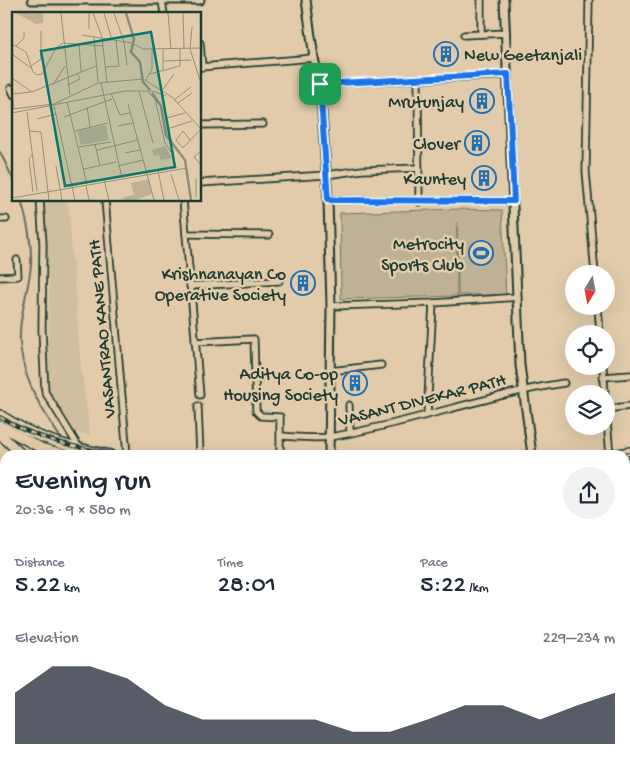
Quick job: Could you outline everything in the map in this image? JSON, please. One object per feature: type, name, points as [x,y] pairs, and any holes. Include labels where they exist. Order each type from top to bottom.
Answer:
[{"type":"main road","points":[[0,415],[24,431],[51,442],[86,450]]},
{"type":"main road","points":[[0,426],[35,450]]},
{"type":"main road","points":[[0,434],[17,450]]},
{"type":"main road","points":[[41,450],[51,442]]},
{"type":"street","points":[[32,0],[200,0]]},
{"type":"street","points":[[306,0],[314,58],[320,84],[328,200],[331,306],[329,450]]},
{"type":"street","points":[[481,0],[481,34]]},
{"type":"street","points":[[504,0],[523,389],[531,450]]},
{"type":"street","points":[[588,0],[586,171],[594,265]]},
{"type":"street","points":[[464,35],[506,33]]},
{"type":"street","points":[[201,67],[314,58]]},
{"type":"street","points":[[320,84],[508,74]]},
{"type":"street","points":[[418,79],[419,202]]},
{"type":"street","points":[[201,125],[263,124]]},
{"type":"street","points":[[201,183],[326,175],[362,170],[419,168]]},
{"type":"street","points":[[328,200],[419,202],[514,201]]},
{"type":"street","points":[[40,201],[43,244],[42,330],[45,392],[77,448]]},
{"type":"street","name":"VASANTRAO KANE PATH","points":[[105,201],[126,450]]},
{"type":"street","points":[[183,201],[200,395]]},
{"type":"street","points":[[186,234],[269,235]]},
{"type":"street","points":[[0,277],[18,276],[17,260]]},
{"type":"street","points":[[190,286],[279,281]]},
{"type":"street","points":[[331,306],[434,303],[518,297]]},
{"type":"street","points":[[427,416],[434,303]]},
{"type":"street","points":[[195,342],[254,339],[256,411],[261,416],[280,417],[280,450]]},
{"type":"street","points":[[330,371],[381,365]]},
{"type":"street","points":[[604,385],[604,377],[630,375]]},
{"type":"street","name":"VASANT DIVEKAR PATH","points":[[281,436],[328,437],[427,416],[523,389],[564,383]]},
{"type":"street","points":[[349,404],[350,432]]},
{"type":"street","points":[[198,406],[200,450]]},
{"type":"street","points":[[615,408],[630,406]]},
{"type":"street","points":[[609,435],[610,450]]},
{"type":"shaded area","points":[[44,201],[68,201],[80,358],[90,435],[73,432],[48,391],[49,286]]},
{"type":"shaded area","points":[[457,209],[502,210],[506,295],[458,295],[457,222],[457,296],[341,299],[340,213]]},
{"type":"waterway","points":[[0,152],[12,177]]},
{"type":"waterway","points":[[21,201],[31,247],[30,275],[20,329],[23,363],[31,387],[42,409],[62,440]]},
{"type":"railway","points":[[0,417],[45,438],[93,450]]},
{"type":"place","name":"New Geetanjali","points":[[446,54]]},
{"type":"place","name":"Mrutunjay","points":[[482,101]]},
{"type":"place","name":"Clover","points":[[477,143]]},
{"type":"place","name":"Kauntey","points":[[484,178]]},
{"type":"place","name":"Metrocity Sports Club","points":[[481,253]]},
{"type":"place","name":"Krishnanayan Co Operative Society","points":[[303,283]]},
{"type":"place","name":"Aditya Co-op Housing Society","points":[[355,383]]},
{"type":"route","points":[[508,74],[514,201],[419,202],[328,200],[320,84],[508,74]]}]
